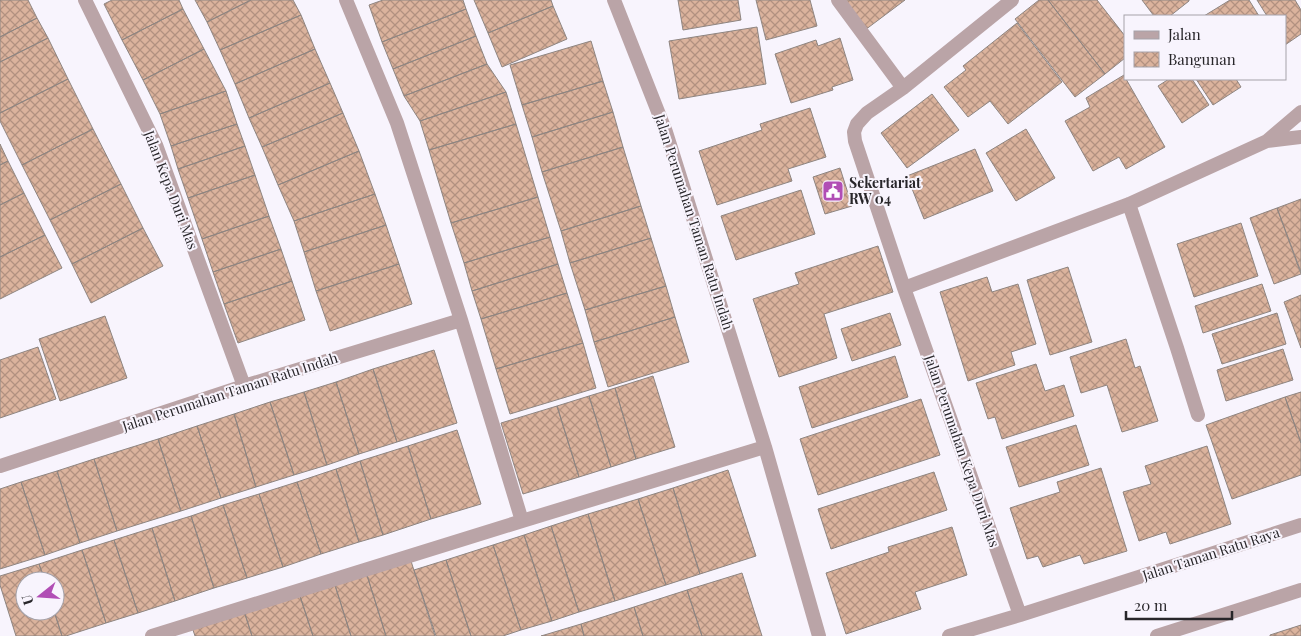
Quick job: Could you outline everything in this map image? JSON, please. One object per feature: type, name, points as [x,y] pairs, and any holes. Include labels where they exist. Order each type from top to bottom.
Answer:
[{"type":"street","name":"Jalan Kepa Duri Mas","points":[[85,0],[156,146],[244,386]]},
{"type":"street","points":[[346,0],[397,123],[461,320],[522,520]]},
{"type":"street","name":"Jalan Perumahan Taman Ratu Indah","points":[[614,0],[666,132],[765,447],[819,636]]},
{"type":"street","points":[[838,0],[903,88]]},
{"type":"street","name":"Jalan Perumahan Kepa Duri Mas","points":[[1012,0],[903,88],[867,114],[857,124],[854,132],[854,141],[904,288],[1020,614]]},
{"type":"street","points":[[904,288],[1129,204],[1267,140],[1301,112]]},
{"type":"street","points":[[1267,140],[1301,137]]},
{"type":"street","points":[[1129,204],[1178,348],[1198,415]]},
{"type":"street","name":"Jalan Perumahan Taman Ratu Indah","points":[[0,466],[244,386],[461,320]]},
{"type":"street","points":[[152,636],[522,520],[765,447]]},
{"type":"street","name":"Jalan Taman Ratu Raya","points":[[949,636],[1301,525]]},
{"type":"street","points":[[1157,636],[1301,590]]},
{"type":"building","points":[[0,0],[28,0],[37,18],[0,37]]},
{"type":"building","points":[[112,0],[179,0],[183,9],[122,40],[104,4]]},
{"type":"building","points":[[195,0],[251,0],[207,22]]},
{"type":"building","points":[[251,0],[293,0],[301,15],[220,50],[207,22]]},
{"type":"building","points":[[383,0],[463,0],[466,9],[382,42],[369,5]]},
{"type":"building","points":[[474,0],[551,0],[553,6],[488,33]]},
{"type":"building","points":[[678,0],[738,0],[741,20],[683,30]]},
{"type":"building","points":[[756,0],[810,0],[817,26],[766,40]]},
{"type":"building","points":[[843,0],[905,0],[865,30]]},
{"type":"building","points":[[1039,0],[1048,0],[1105,74],[1075,97],[1015,19]]},
{"type":"building","points":[[1048,0],[1097,0],[1124,35],[1124,59],[1105,74]]},
{"type":"building","points":[[1142,0],[1189,0],[1171,15],[1153,15]]},
{"type":"building","points":[[1230,0],[1249,0],[1258,15],[1206,15]]},
{"type":"building","points":[[1257,0],[1295,0],[1301,10],[1301,34],[1286,44],[1286,15],[1266,15]]},
{"type":"building","points":[[553,6],[567,39],[502,67],[488,33]]},
{"type":"building","points":[[183,9],[204,49],[143,80],[122,40]]},
{"type":"building","points":[[466,9],[476,36],[393,69],[382,42]]},
{"type":"building","points":[[301,15],[315,49],[235,84],[220,50]]},
{"type":"building","points":[[37,18],[48,38],[0,62],[0,37]]},
{"type":"building","points":[[1017,23],[1062,82],[1008,124],[990,101],[968,117],[944,87],[966,70],[963,66]]},
{"type":"building","points":[[757,27],[766,84],[679,99],[669,41]]},
{"type":"building","points":[[476,36],[487,64],[404,96],[393,69]]},
{"type":"building","points":[[48,38],[68,79],[0,113],[0,62]]},
{"type":"building","points":[[840,38],[853,80],[832,87],[833,90],[791,103],[775,54],[816,40],[818,46]]},
{"type":"building","points":[[591,41],[603,81],[522,105],[510,65]]},
{"type":"building","points":[[204,49],[226,91],[160,114],[143,80]]},
{"type":"building","points":[[315,49],[330,83],[249,118],[235,84]]},
{"type":"building","points":[[487,64],[506,92],[420,121],[404,96]]},
{"type":"building","points":[[1124,75],[1124,80],[1127,80],[1165,147],[1126,169],[1119,157],[1093,171],[1065,121],[1090,107],[1086,98]]},
{"type":"building","points":[[68,79],[93,129],[22,165],[0,121],[0,113]]},
{"type":"building","points":[[1167,80],[1193,80],[1209,105],[1182,123],[1158,86]]},
{"type":"building","points":[[1197,80],[1237,80],[1241,87],[1213,105]]},
{"type":"building","points":[[603,81],[613,112],[532,137],[522,105]]},
{"type":"building","points":[[330,83],[343,113],[262,147],[249,118]]},
{"type":"building","points":[[226,91],[237,124],[171,146],[160,114]]},
{"type":"building","points":[[506,92],[516,124],[429,150],[420,121]]},
{"type":"building","points":[[932,94],[959,130],[907,168],[881,133]]},
{"type":"building","points":[[810,108],[826,157],[788,169],[792,181],[717,205],[699,151],[762,130],[760,124]]},
{"type":"building","points":[[613,112],[623,147],[542,172],[532,137]]},
{"type":"building","points":[[343,113],[359,151],[278,185],[262,147]]},
{"type":"building","points":[[237,124],[245,146],[178,169],[171,146]]},
{"type":"building","points":[[516,124],[538,197],[451,223],[429,150]]},
{"type":"building","points":[[93,129],[121,184],[50,220],[22,165]]},
{"type":"building","points":[[1026,129],[1055,178],[1016,201],[986,153]]},
{"type":"building","points":[[0,144],[8,161],[0,165]]},
{"type":"building","points":[[245,146],[255,175],[188,198],[178,169]]},
{"type":"building","points":[[623,147],[641,206],[561,231],[542,172]]},
{"type":"building","points":[[975,149],[993,191],[924,219],[907,176]]},
{"type":"building","points":[[359,151],[375,194],[294,221],[278,185]]},
{"type":"building","points":[[8,161],[24,193],[0,205],[0,165]]},
{"type":"building","name":"Sekertariat RW 04","points":[[840,168],[852,206],[825,214],[813,177]]},
{"type":"building","points":[[255,175],[269,216],[202,239],[188,198]]},
{"type":"building","points":[[121,184],[143,228],[72,264],[50,220]]},
{"type":"building","points":[[801,190],[815,234],[736,260],[721,216]]},
{"type":"building","points":[[24,193],[45,235],[0,257],[0,205]]},
{"type":"building","points":[[375,194],[386,225],[304,252],[294,221]]},
{"type":"building","points":[[538,197],[550,237],[464,263],[451,223]]},
{"type":"building","points":[[1301,199],[1301,272],[1277,208]]},
{"type":"building","points":[[641,206],[651,238],[570,263],[561,231]]},
{"type":"building","points":[[1277,208],[1301,274],[1274,284],[1250,218]]},
{"type":"building","points":[[269,216],[281,249],[213,272],[202,239]]},
{"type":"building","points":[[1241,223],[1258,276],[1194,297],[1177,244]]},
{"type":"building","points":[[386,225],[399,264],[316,291],[304,252]]},
{"type":"building","points":[[143,228],[163,266],[91,303],[72,264]]},
{"type":"building","points":[[45,235],[62,268],[0,299],[0,257]]},
{"type":"building","points":[[550,237],[558,264],[472,291],[464,263]]},
{"type":"building","points":[[651,238],[666,286],[585,310],[570,263]]},
{"type":"building","points":[[878,246],[893,292],[824,314],[837,358],[779,377],[753,299],[799,284],[795,273]]},
{"type":"building","points":[[281,249],[292,281],[224,304],[213,272]]},
{"type":"building","points":[[399,264],[412,304],[330,331],[316,291]]},
{"type":"building","points":[[558,264],[567,293],[481,319],[472,291]]},
{"type":"building","points":[[1068,267],[1092,342],[1050,355],[1027,280]]},
{"type":"building","points":[[987,277],[992,292],[1018,284],[1036,344],[1011,352],[1015,365],[968,381],[940,292]]},
{"type":"building","points":[[292,281],[305,320],[238,343],[224,304]]},
{"type":"building","points":[[1262,284],[1271,311],[1203,333],[1195,306]]},
{"type":"building","points":[[666,286],[675,317],[594,342],[585,310]]},
{"type":"building","points":[[567,293],[583,343],[496,369],[481,319]]},
{"type":"building","points":[[1301,295],[1301,348],[1284,302]]},
{"type":"building","points":[[890,313],[901,345],[852,361],[841,329]]},
{"type":"building","points":[[1277,313],[1286,344],[1222,364],[1212,334]]},
{"type":"building","points":[[105,316],[127,378],[60,401],[39,339]]},
{"type":"building","points":[[675,317],[689,362],[608,387],[594,342]]},
{"type":"building","points":[[1126,339],[1135,368],[1140,366],[1158,421],[1122,432],[1107,385],[1081,393],[1070,357]]},
{"type":"building","points":[[583,343],[596,388],[510,414],[496,369]]},
{"type":"building","points":[[38,347],[56,399],[0,418],[0,360]]},
{"type":"building","points":[[1283,349],[1293,380],[1226,401],[1217,370]]},
{"type":"building","points":[[434,350],[457,423],[397,442],[373,369]]},
{"type":"building","points":[[895,356],[908,397],[812,428],[799,387]]},
{"type":"building","points":[[1036,364],[1045,391],[1064,385],[1074,416],[1002,439],[995,417],[988,419],[976,383]]},
{"type":"building","points":[[373,369],[397,442],[359,454],[336,382]]},
{"type":"building","points":[[653,376],[675,447],[636,459],[615,388]]},
{"type":"building","points":[[336,382],[359,454],[327,465],[304,392]]},
{"type":"building","points":[[615,388],[636,459],[611,467],[589,396]]},
{"type":"building","points":[[304,392],[327,465],[294,475],[270,402]]},
{"type":"building","points":[[1301,392],[1301,443],[1285,397]]},
{"type":"building","points":[[589,396],[611,467],[579,477],[557,406]]},
{"type":"building","points":[[1285,397],[1301,443],[1301,475],[1232,499],[1206,425]]},
{"type":"building","points":[[921,399],[940,455],[818,495],[800,439]]},
{"type":"building","points":[[270,402],[294,475],[256,487],[234,414]]},
{"type":"building","points":[[557,406],[579,477],[523,494],[501,423]]},
{"type":"building","points":[[234,414],[256,487],[221,498],[197,426]]},
{"type":"building","points":[[1076,425],[1089,465],[1019,487],[1006,447]]},
{"type":"building","points":[[197,426],[221,498],[181,511],[158,439]]},
{"type":"building","points":[[457,430],[481,504],[431,519],[408,446]]},
{"type":"building","points":[[158,439],[181,511],[117,531],[94,459]]},
{"type":"building","points":[[408,446],[431,519],[383,535],[360,461]]},
{"type":"building","points":[[1207,446],[1231,524],[1170,544],[1166,532],[1139,541],[1123,492],[1151,484],[1145,466]]},
{"type":"building","points":[[94,459],[117,531],[80,543],[57,471]]},
{"type":"building","points":[[360,461],[383,535],[359,542],[336,469]]},
{"type":"building","points":[[1101,468],[1127,551],[1084,564],[1080,555],[1043,567],[1038,556],[1027,559],[1010,508],[1060,492],[1057,482]]},
{"type":"building","points":[[336,469],[359,542],[321,554],[297,482]]},
{"type":"building","points":[[728,470],[756,556],[700,574],[673,488]]},
{"type":"building","points":[[57,471],[80,543],[45,555],[21,482]]},
{"type":"building","points":[[934,472],[947,510],[831,549],[818,509]]},
{"type":"building","points":[[21,482],[45,555],[0,569],[0,489]]},
{"type":"building","points":[[297,482],[321,554],[283,567],[259,494]]},
{"type":"building","points":[[673,488],[700,574],[666,585],[638,499]]},
{"type":"building","points":[[259,494],[283,567],[247,578],[223,505]]},
{"type":"building","points":[[638,499],[666,585],[615,601],[588,514]]},
{"type":"building","points":[[223,505],[247,578],[214,588],[191,516]]},
{"type":"building","points":[[588,514],[615,601],[579,612],[551,526]]},
{"type":"building","points":[[191,516],[214,588],[175,601],[152,528]]},
{"type":"building","points":[[551,526],[579,612],[552,621],[524,535]]},
{"type":"building","points":[[952,527],[967,575],[915,592],[921,609],[846,634],[826,573],[889,552],[888,547]]},
{"type":"building","points":[[152,528],[175,601],[138,613],[114,540]]},
{"type":"building","points":[[524,535],[552,621],[521,630],[493,545]]},
{"type":"building","points":[[114,540],[138,613],[106,623],[82,550]]},
{"type":"building","points":[[493,545],[521,630],[503,636],[471,636],[446,560]]},
{"type":"building","points":[[82,550],[106,623],[62,636],[57,621],[65,621],[65,571],[41,571],[39,564]]},
{"type":"building","points":[[410,558],[435,636],[386,636],[366,572]]},
{"type":"building","points":[[446,560],[471,636],[436,636],[414,570]]},
{"type":"building","points":[[39,564],[41,571],[16,571]]},
{"type":"building","points":[[15,571],[15,621],[57,621],[62,636],[16,636],[0,585],[0,576]]},
{"type":"building","points":[[366,572],[386,636],[351,636],[334,582]]},
{"type":"building","points":[[742,573],[762,636],[702,636],[687,590]]},
{"type":"building","points":[[334,582],[351,636],[313,636],[299,593]]},
{"type":"building","points":[[687,590],[702,636],[643,636],[634,607]]},
{"type":"building","points":[[299,593],[313,636],[252,636],[244,611]]},
{"type":"building","points":[[634,607],[643,636],[584,636],[581,624]]},
{"type":"building","points":[[244,611],[252,636],[195,636],[192,627]]},
{"type":"building","points":[[581,624],[584,636],[541,636]]},
{"type":"building","points":[[1301,625],[1301,636],[1270,636],[1270,635]]},
{"type":"place","name":"Sekertariat RW 04","points":[[833,191]]}]
